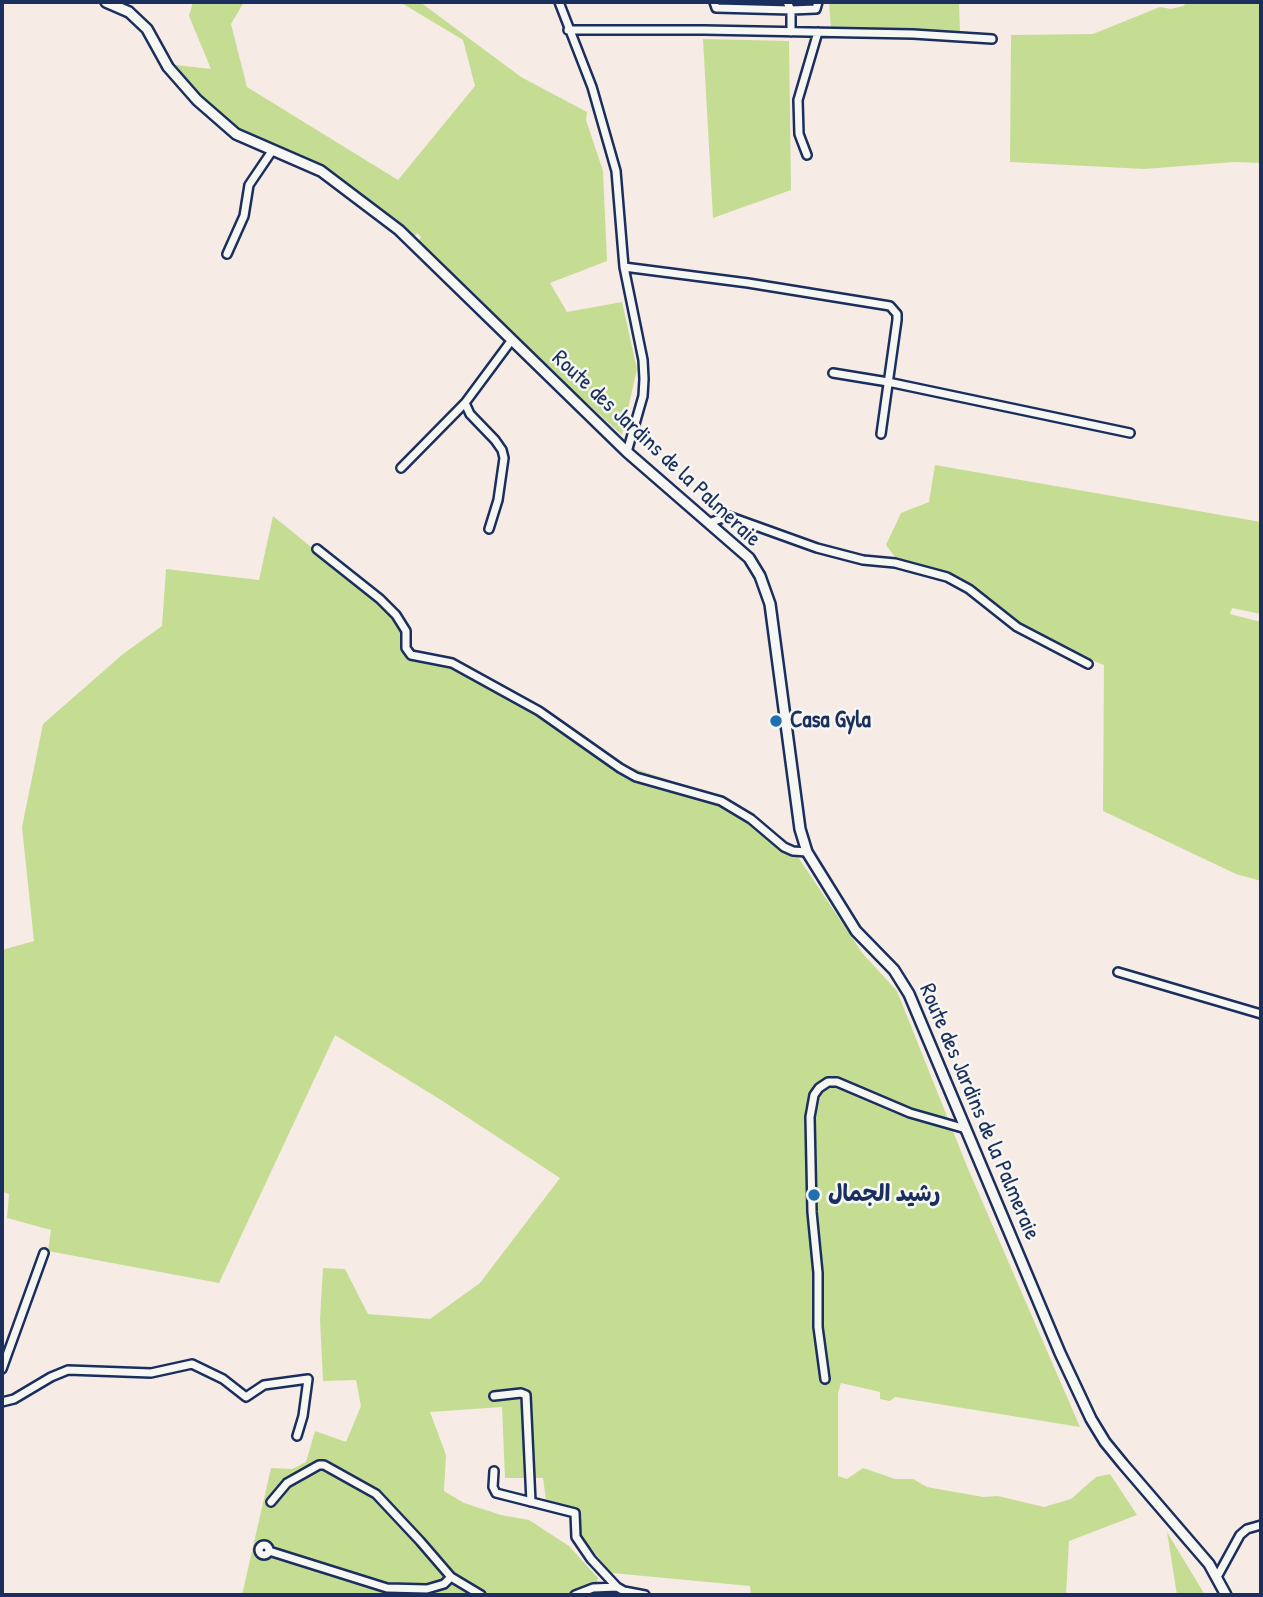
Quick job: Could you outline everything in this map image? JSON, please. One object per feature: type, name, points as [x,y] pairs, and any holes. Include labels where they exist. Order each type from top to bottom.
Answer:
[{"type":"street","name":"Route des Jardins de la Palmeraie","points":[[106,2],[129,12],[147,29],[167,67],[236,134],[321,172],[399,230],[626,452],[750,558],[770,604],[800,830],[807,852],[856,931],[903,982],[1060,1353],[1091,1419],[1123,1465],[1209,1564],[1226,1595]]},
{"type":"street","points":[[559,2],[592,87],[614,161],[624,267],[643,360],[644,379],[643,396],[626,452]]},
{"type":"street","points":[[714,2],[716,8],[791,4],[816,9],[818,2]]},
{"type":"street","points":[[791,4],[791,32]]},
{"type":"street","points":[[568,30],[913,34],[992,39]]},
{"type":"street","points":[[807,155],[799,134],[798,100],[818,32]]},
{"type":"street","points":[[227,254],[244,216],[249,185],[272,151]]},
{"type":"street","points":[[624,267],[748,283],[890,306],[897,314],[897,320],[880,434]]},
{"type":"street","points":[[401,468],[465,403],[511,341]]},
{"type":"street","points":[[833,373],[1130,433]]},
{"type":"street","points":[[465,403],[470,414],[495,439],[504,458],[498,500],[489,529]]},
{"type":"street","points":[[709,523],[728,516],[817,548],[863,560],[895,563],[947,577],[969,590],[1017,627],[1088,664]]},
{"type":"street","points":[[317,549],[396,615],[405,631],[406,648],[411,655],[452,663],[539,711],[628,773],[665,787],[721,801],[751,819],[784,847],[807,852]]},
{"type":"street","points":[[1118,972],[1261,1014]]},
{"type":"street","points":[[825,1379],[818,1327],[818,1273],[812,1212],[810,1117],[814,1095],[828,1082],[837,1082],[910,1113],[966,1129]]},
{"type":"street","points":[[2,1369],[44,1253]]},
{"type":"street","points":[[2,1402],[15,1399],[68,1370],[151,1373],[192,1364],[223,1379],[246,1397],[264,1385],[308,1379],[303,1416],[297,1436]]},
{"type":"street","points":[[494,1396],[521,1393],[526,1395],[531,1502]]},
{"type":"street","points":[[271,1502],[287,1483],[319,1465],[324,1465],[376,1494],[451,1577],[481,1595]]},
{"type":"street","points":[[494,1471],[496,1493],[575,1513],[575,1533],[579,1544],[617,1587]]},
{"type":"street","points":[[1217,1577],[1240,1535],[1247,1529],[1261,1525]]},
{"type":"street","points":[[269,1551],[387,1588],[427,1589],[444,1584],[451,1577]]},
{"type":"street","points":[[575,1595],[593,1588],[617,1587],[645,1595]]},
{"type":"green space","points":[[193,2],[244,2],[231,24],[247,87],[398,180],[475,86],[463,40],[400,2],[420,2],[521,77],[587,112],[586,120],[603,171],[607,261],[550,283],[567,312],[622,302],[637,369],[622,435],[494,319],[493,315],[450,279],[417,244],[421,237],[417,233],[413,239],[396,221],[385,216],[327,168],[237,131],[168,64],[211,69],[189,16]]},
{"type":"green space","points":[[829,2],[959,2],[960,33],[831,31]]},
{"type":"green space","points":[[1188,2],[1261,2],[1261,163],[1235,162],[1144,169],[1010,162],[1011,35],[1093,34],[1160,7],[1171,9]]},
{"type":"green space","points":[[703,39],[789,41],[791,190],[713,218]]},
{"type":"green space","points":[[935,465],[1261,522],[1261,614],[1232,608],[1230,614],[1261,622],[1261,881],[1236,874],[1103,811],[1104,665],[1066,650],[1015,622],[956,576],[899,562],[886,545],[901,513],[929,502]]},
{"type":"green space","points":[[273,516],[407,625],[410,647],[550,714],[624,765],[711,794],[748,812],[788,842],[863,954],[897,991],[966,1164],[1080,1427],[895,1397],[890,1401],[880,1399],[880,1392],[841,1383],[838,1393],[838,1476],[847,1479],[863,1468],[895,1479],[913,1479],[927,1487],[983,1497],[998,1496],[1044,1507],[1071,1499],[1096,1477],[1110,1474],[1137,1515],[1069,1541],[1066,1595],[751,1595],[750,1586],[612,1573],[576,1532],[581,1512],[547,1508],[543,1478],[505,1478],[502,1407],[430,1412],[446,1455],[444,1491],[464,1503],[501,1515],[529,1520],[569,1546],[598,1578],[594,1595],[242,1595],[271,1468],[292,1469],[306,1462],[315,1431],[346,1442],[361,1406],[356,1380],[323,1381],[320,1319],[323,1268],[345,1269],[368,1314],[430,1319],[480,1283],[560,1178],[335,1035],[219,1283],[48,1251],[51,1230],[7,1218],[9,1194],[2,1192],[2,950],[34,941],[22,827],[43,724],[123,654],[162,626],[166,569],[259,580]]},
{"type":"green space","points":[[1167,1532],[1205,1595],[1177,1595]]},
{"type":"place","name":"Casa Gyla","points":[[776,721]]},
{"type":"place","name":"رشيد الجمال","points":[[814,1195]]}]
